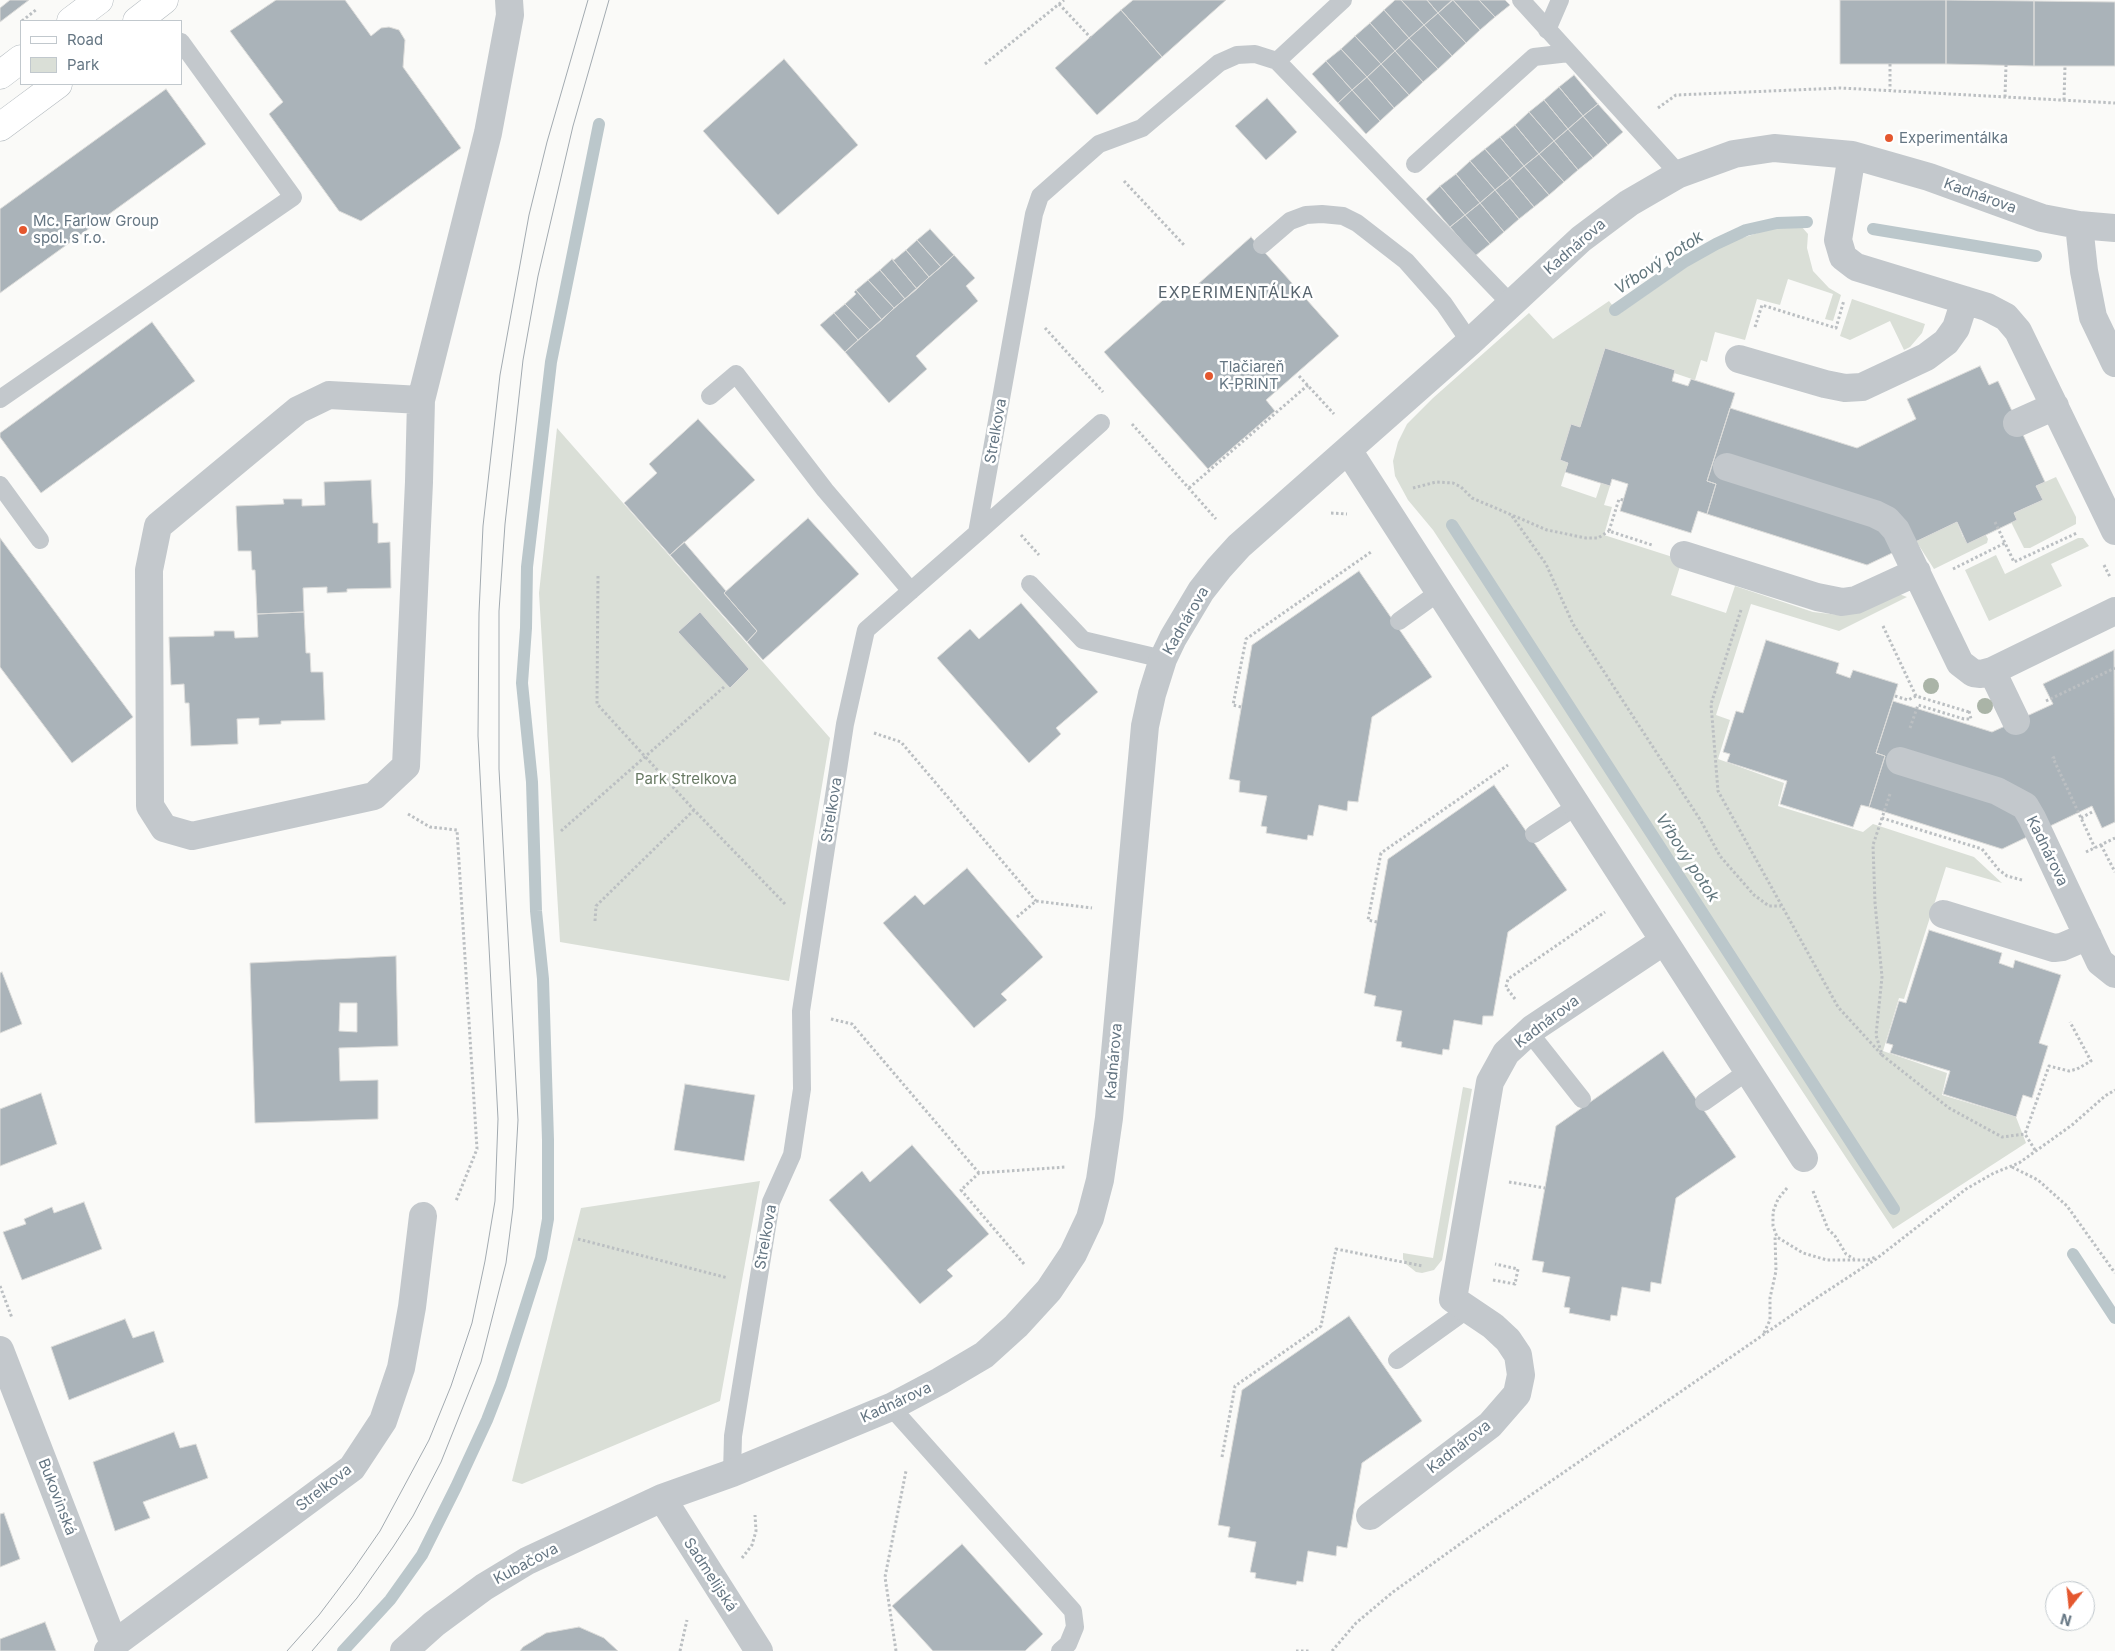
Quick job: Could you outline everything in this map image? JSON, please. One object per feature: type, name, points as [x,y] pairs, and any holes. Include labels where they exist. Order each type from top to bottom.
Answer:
[{"type":"main road","points":[[72,20],[99,0]]},
{"type":"main road","points":[[0,75],[20,60]]},
{"type":"main road","points":[[0,127],[57,85]]},
{"type":"street","points":[[421,400],[329,395],[298,410],[158,526],[148,570],[150,806],[164,828],[192,836],[374,796],[406,766],[421,400],[488,133],[510,15],[509,0]]},
{"type":"street","name":"Kadnárova","points":[[662,1498],[732,1473],[891,1407],[940,1381],[984,1355],[1016,1326],[1054,1283],[1073,1254],[1090,1218],[1100,1180],[1109,1118],[1145,726],[1152,694],[1163,659],[1189,610],[1219,568],[1239,546],[1470,342],[1602,222],[1629,203],[1679,174],[1734,154],[1754,150],[1788,149],[1852,155],[1928,177],[2023,212],[2079,225],[2115,228]]},
{"type":"street","points":[[1852,155],[1838,240],[1843,257],[1856,267],[1987,307],[2006,317],[2018,331],[2115,531]]},
{"type":"street","points":[[2079,225],[2084,272],[2093,317],[2115,363]]},
{"type":"street","points":[[1739,359],[1825,384],[1845,388],[1862,386],[1926,357],[1946,342],[1956,328],[1965,300]]},
{"type":"street","points":[[2017,423],[2055,406]]},
{"type":"street","points":[[1348,450],[1804,1158]]},
{"type":"street","points":[[1727,467],[1875,514],[1887,520],[1896,530],[1960,663],[1973,673],[1982,674],[1992,671],[2115,611]]},
{"type":"street","points":[[1671,551],[1817,597],[1842,602],[1856,600],[1920,578]]},
{"type":"street","points":[[1992,671],[2016,721]]},
{"type":"street","name":"Kadnárova","points":[[1900,762],[1997,790],[2025,806],[2100,962],[2115,974]]},
{"type":"street","points":[[1942,914],[2054,948],[2088,936]]},
{"type":"street","name":"Kadnárova","points":[[1370,1516],[1490,1425],[1517,1394],[1521,1375],[1518,1355],[1508,1340],[1493,1326],[1453,1299],[1490,1082],[1506,1053],[1529,1032],[1664,941]]},
{"type":"street","name":"Strelkova","points":[[111,1648],[352,1468],[357,1462],[383,1421],[401,1368],[412,1307],[423,1216]]},
{"type":"street","name":"Bukovinská","points":[[0,1350],[111,1648]]},
{"type":"street","name":"Kubačova","points":[[404,1651],[434,1624],[484,1587],[528,1562],[662,1498]]},
{"type":"street","name":"Sadmelijská","points":[[662,1498],[759,1651]]},
{"type":"lane","points":[[1343,0],[1277,61],[1511,304]]},
{"type":"lane","points":[[1521,0],[1679,174]]},
{"type":"lane","points":[[1548,30],[1560,0]]},
{"type":"lane","points":[[0,399],[293,197],[182,43]]},
{"type":"lane","name":"Strelkova","points":[[732,1473],[733,1436],[771,1202],[792,1155],[802,1089],[801,1011],[845,724],[866,630],[977,533],[1034,214],[1040,196],[1099,144],[1142,128],[1219,63],[1237,55],[1254,54],[1277,61]]},
{"type":"lane","points":[[1415,164],[1534,57],[1569,54]]},
{"type":"lane","points":[[1262,245],[1290,221],[1306,215],[1343,216],[1357,223],[1406,261],[1444,304],[1470,342]]},
{"type":"lane","points":[[710,396],[736,374],[825,490],[911,591]]},
{"type":"lane","points":[[977,533],[1101,423]]},
{"type":"lane","points":[[0,485],[40,540]]},
{"type":"lane","points":[[1030,584],[1083,640],[1163,659]]},
{"type":"lane","points":[[1399,621],[1439,592]]},
{"type":"lane","points":[[1534,834],[1577,806]]},
{"type":"lane","points":[[1529,1032],[1582,1098]]},
{"type":"lane","points":[[1704,1102],[1748,1071]]},
{"type":"lane","points":[[1397,1360],[1468,1309]]},
{"type":"lane","points":[[891,1407],[1073,1611],[1075,1627],[1068,1644],[1060,1651]]},
{"type":"path","points":[[985,64],[1064,0]]},
{"type":"path","points":[[1059,4],[1090,38]]},
{"type":"path","points":[[1890,64],[1890,90]]},
{"type":"path","points":[[2005,97],[2006,66]]},
{"type":"path","points":[[2064,100],[2065,66]]},
{"type":"path","points":[[1124,181],[1184,245]]},
{"type":"path","points":[[1762,305],[1836,328],[1844,300]]},
{"type":"path","points":[[1299,376],[1336,416]]},
{"type":"path","points":[[1217,520],[1188,488],[1308,385]]},
{"type":"path","points":[[1422,486],[1436,482],[1453,484],[1461,487],[1472,498],[1512,516],[1547,530],[1586,538],[1598,538],[1610,531],[1619,498],[1623,500]]},
{"type":"path","points":[[1287,503],[1302,520],[1325,513],[1349,514]]},
{"type":"path","points":[[1512,516],[1546,564],[1573,624],[1701,821],[1720,856],[1754,895],[1769,906],[1781,906]]},
{"type":"path","points":[[1995,522],[2014,562],[2078,532]]},
{"type":"path","points":[[1610,531],[1671,551]]},
{"type":"path","points":[[1019,533],[1043,560]]},
{"type":"path","points":[[1920,578],[2005,543]]},
{"type":"path","points":[[1241,707],[1233,706],[1246,639],[1373,550]]},
{"type":"path","points":[[598,576],[597,704],[645,758],[793,912]]},
{"type":"path","points":[[1743,603],[1711,704],[1718,791],[1838,1007],[1882,1056],[1948,1108],[2002,1137],[2025,1134]]},
{"type":"path","points":[[1881,622],[1916,696]]},
{"type":"path","points":[[2050,699],[2115,668]]},
{"type":"path","points":[[561,831],[724,687]]},
{"type":"path","points":[[1895,696],[1908,700],[1916,696],[1969,712]]},
{"type":"path","points":[[1918,705],[1964,719]]},
{"type":"path","points":[[902,742],[1036,902],[1098,908]]},
{"type":"path","points":[[2055,757],[2053,758],[2095,848],[2115,838]]},
{"type":"path","points":[[1376,922],[1368,920],[1381,853],[1510,763]]},
{"type":"path","points":[[374,796],[430,827],[457,830],[477,1149],[455,1202]]},
{"type":"path","points":[[595,921],[596,906],[694,810]]},
{"type":"path","points":[[2081,818],[2094,811]]},
{"type":"path","points":[[1882,818],[1873,845],[1875,903],[1882,977],[1876,1035],[1882,1056]]},
{"type":"path","points":[[2101,845],[2115,872]]},
{"type":"path","points":[[1982,850],[1999,870],[2007,876],[2029,880]]},
{"type":"path","points":[[1018,918],[1036,902]]},
{"type":"path","points":[[1516,1000],[1506,987],[1508,979],[1612,906]]},
{"type":"path","points":[[2025,1134],[2049,1066],[2069,1071],[2091,1061],[2070,1022]]},
{"type":"path","points":[[852,1024],[979,1173]]},
{"type":"path","points":[[1332,1651],[1356,1623],[1393,1592],[1762,1335],[1881,1255],[1966,1190],[1994,1173],[2012,1166],[2072,1125],[2105,1096],[2115,1090]]},
{"type":"path","points":[[2025,1134],[2035,1150]]},
{"type":"path","points":[[2012,1166],[2038,1180],[2067,1206],[2115,1273]]},
{"type":"path","points":[[1031,1272],[961,1190],[979,1173],[1068,1167]]},
{"type":"path","points":[[1507,1191],[1510,1172]]},
{"type":"path","points":[[1509,1182],[1545,1188]]},
{"type":"path","points":[[1762,1335],[1770,1320],[1770,1298],[1776,1270],[1773,1212],[1778,1199],[1792,1184]]},
{"type":"path","points":[[1809,1185],[1828,1229],[1835,1236],[1846,1254],[1855,1259]]},
{"type":"path","points":[[1773,1226],[1777,1238],[1803,1253],[1827,1260],[1868,1260],[1881,1255]]},
{"type":"path","points":[[578,1239],[738,1280]]},
{"type":"path","points":[[1222,1457],[1235,1386],[1321,1326],[1336,1249],[1515,1284],[1518,1269],[1494,1264],[1496,1255]]},
{"type":"path","points":[[896,1651],[885,1577],[907,1468]]},
{"type":"path","points":[[739,1560],[744,1557],[752,1545],[756,1531],[755,1515]]},
{"type":"path","points":[[680,1651],[687,1620]]},
{"type":"path","points":[[1296,1651],[1311,1651]]},
{"type":"green space","points":[[1801,226],[1808,234],[1807,248],[1813,271],[1829,288],[1841,295],[1833,321],[1825,319],[1833,294],[1788,279],[1780,305],[1757,299],[1745,340],[1715,332],[1707,362],[1701,360],[1695,380],[1674,373],[1675,370],[1605,348],[1580,427],[1560,460],[1568,463],[1561,486],[1596,498],[1601,483],[1610,486],[1604,505],[1612,507],[1604,535],[1682,560],[1671,595],[1726,613],[1735,586],[1813,612],[1839,615],[1853,612],[1899,594],[1907,597],[1839,631],[1751,604],[1716,715],[1730,720],[1718,759],[1784,783],[1778,806],[1863,832],[1873,824],[1974,857],[2002,883],[1946,867],[1904,999],[1899,998],[1883,1051],[1947,1073],[1942,1095],[2016,1117],[2026,1143],[1893,1229],[1433,530],[1408,500],[1395,476],[1393,461],[1398,442],[1407,424],[1433,398],[1529,313],[1553,339],[1609,301],[1619,314],[1701,257],[1739,239],[1770,229]]},
{"type":"green space","points":[[1852,299],[1925,324],[1922,333],[1910,347],[1904,350],[1890,321],[1850,340],[1840,336]]},
{"type":"green space","name":"Park Strelkova","points":[[557,428],[830,738],[789,981],[560,942],[539,593]]},
{"type":"green space","points":[[2056,477],[2076,517],[2076,524],[2030,548],[2024,548],[2008,516],[2042,500],[2036,486]]},
{"type":"green space","points":[[1957,522],[1963,537],[1982,528],[1988,539],[1987,543],[1934,569],[1916,541]]},
{"type":"green space","points":[[2078,538],[2083,538],[2089,546],[2051,564],[2062,586],[1989,621],[1965,570],[1996,555],[2005,574]]},
{"type":"green space","points":[[1463,1087],[1472,1089],[1442,1260],[1434,1270],[1422,1273],[1416,1272],[1406,1264],[1403,1259],[1403,1253],[1433,1258]]},
{"type":"green space","points":[[760,1181],[720,1401],[522,1484],[512,1481],[581,1208]]},
{"type":"building","points":[[10,0],[29,0],[0,22],[0,8]]},
{"type":"building","points":[[276,0],[345,0],[371,36],[381,28],[389,27],[399,30],[405,40],[403,67],[461,148],[361,221],[339,211],[269,114],[283,102],[230,31]]},
{"type":"building","points":[[1133,0],[1226,0],[1162,57],[1121,10]]},
{"type":"building","points":[[1395,0],[1401,0],[1424,25],[1409,38],[1384,10]]},
{"type":"building","points":[[1401,0],[1427,0],[1438,13],[1424,25]]},
{"type":"building","points":[[1427,0],[1452,0],[1438,13]]},
{"type":"building","points":[[1453,0],[1479,0],[1495,17],[1480,30]]},
{"type":"building","points":[[1453,0],[1480,30],[1466,43],[1438,13]]},
{"type":"building","points":[[1479,0],[1505,0],[1510,5],[1495,17]]},
{"type":"building","points":[[1840,0],[1946,0],[1946,64],[1840,64]]},
{"type":"building","points":[[1946,0],[2034,1],[2034,66],[1946,64]]},
{"type":"building","points":[[2034,1],[2115,2],[2115,66],[2034,66]]},
{"type":"building","points":[[1121,10],[1162,57],[1097,115],[1055,68]]},
{"type":"building","points":[[1384,10],[1409,38],[1395,51],[1370,23]]},
{"type":"building","points":[[1438,13],[1466,43],[1452,56],[1424,25]]},
{"type":"building","points":[[1370,23],[1395,51],[1381,64],[1355,36]]},
{"type":"building","points":[[1424,25],[1452,56],[1438,69],[1409,38]]},
{"type":"building","points":[[1355,36],[1381,64],[1367,77],[1341,49]]},
{"type":"building","points":[[1409,38],[1438,69],[1423,82],[1395,51]]},
{"type":"building","points":[[1341,49],[1367,77],[1352,90],[1326,61]]},
{"type":"building","points":[[1395,51],[1423,82],[1409,95],[1381,64]]},
{"type":"building","points":[[784,59],[858,145],[778,215],[703,131]]},
{"type":"building","points":[[1326,61],[1352,90],[1338,103],[1312,74]]},
{"type":"building","points":[[1381,64],[1409,95],[1394,108],[1367,77]]},
{"type":"building","points":[[1574,75],[1598,104],[1583,116],[1559,87]]},
{"type":"building","points":[[1367,77],[1394,108],[1380,121],[1352,90]]},
{"type":"building","points":[[1559,87],[1583,116],[1568,129],[1544,100]]},
{"type":"building","points":[[166,89],[206,144],[0,293],[0,209]]},
{"type":"building","points":[[1352,90],[1380,121],[1366,134],[1338,103]]},
{"type":"building","points":[[1267,98],[1297,132],[1266,160],[1235,126]]},
{"type":"building","points":[[1544,100],[1568,129],[1554,141],[1529,112]]},
{"type":"building","points":[[1598,104],[1623,132],[1608,145],[1583,116]]},
{"type":"building","points":[[1529,112],[1554,141],[1539,154],[1515,125]]},
{"type":"building","points":[[1583,116],[1608,145],[1593,158],[1568,129]]},
{"type":"building","points":[[1515,125],[1539,154],[1524,166],[1500,137]]},
{"type":"building","points":[[1568,129],[1593,158],[1578,170],[1554,141]]},
{"type":"building","points":[[1500,137],[1524,166],[1510,178],[1485,149]]},
{"type":"building","points":[[1554,141],[1578,170],[1564,182],[1539,154]]},
{"type":"building","points":[[1485,149],[1510,178],[1495,190],[1470,161]]},
{"type":"building","points":[[1539,154],[1564,182],[1549,195],[1524,166]]},
{"type":"building","points":[[1470,161],[1495,190],[1480,203],[1456,174]]},
{"type":"building","points":[[1524,166],[1549,195],[1534,207],[1510,178]]},
{"type":"building","points":[[1456,174],[1480,203],[1465,215],[1440,186]]},
{"type":"building","points":[[1510,178],[1534,207],[1519,219],[1495,190]]},
{"type":"building","points":[[1440,186],[1465,215],[1450,227],[1426,199]]},
{"type":"building","points":[[1495,190],[1519,219],[1504,232],[1480,203]]},
{"type":"building","points":[[1480,203],[1504,232],[1490,244],[1465,215]]},
{"type":"building","points":[[1465,215],[1490,244],[1475,256],[1450,227]]},
{"type":"building","points":[[930,229],[954,255],[941,267],[917,240]]},
{"type":"building","name":"Tlačiareň K-PRINT","points":[[1251,237],[1339,336],[1266,400],[1275,411],[1208,469],[1104,352],[1171,293],[1179,301]]},
{"type":"building","points":[[917,240],[941,267],[929,277],[906,250]]},
{"type":"building","points":[[906,250],[929,277],[917,289],[892,259],[894,260]]},
{"type":"building","points":[[954,255],[975,278],[966,286],[978,301],[916,356],[927,369],[889,403],[845,352]]},
{"type":"building","points":[[892,259],[917,289],[905,299],[880,270]]},
{"type":"building","points":[[880,270],[905,299],[894,308],[868,280]]},
{"type":"building","points":[[868,280],[894,308],[882,320],[856,290]]},
{"type":"building","points":[[856,290],[882,320],[870,330],[845,304],[856,294],[854,292]]},
{"type":"building","points":[[845,304],[870,330],[858,340],[834,313]]},
{"type":"building","points":[[834,313],[858,340],[845,352],[820,325]]},
{"type":"building","points":[[152,322],[195,381],[41,493],[0,437],[0,433]]},
{"type":"building","points":[[1605,348],[1675,370],[1672,381],[1688,386],[1691,379],[1735,393],[1707,481],[1716,484],[1707,514],[1698,511],[1691,533],[1620,511],[1628,484],[1612,479],[1610,486],[1565,472],[1568,463],[1560,460],[1571,424],[1580,427]]},
{"type":"building","points":[[1980,366],[1989,385],[1998,381],[2045,482],[2036,486],[2043,500],[2014,513],[2017,520],[1967,544],[1957,522],[1867,565],[1707,514],[1716,484],[1707,481],[1730,408],[1857,448],[1916,419],[1907,399]]},
{"type":"building","points":[[698,419],[755,480],[670,555],[624,503],[657,473],[649,464]]},
{"type":"building","points":[[371,480],[373,523],[378,523],[378,543],[390,542],[391,588],[347,589],[347,592],[327,593],[327,587],[303,588],[304,612],[257,614],[255,570],[252,570],[251,551],[238,551],[236,506],[284,504],[283,499],[302,499],[302,506],[325,505],[324,482]]},
{"type":"building","points":[[808,518],[859,574],[763,660],[747,642],[757,631],[724,593]]},
{"type":"building","points":[[0,538],[133,717],[72,763],[0,667]]},
{"type":"building","points":[[684,542],[757,631],[747,642],[670,555]]},
{"type":"building","points":[[1359,571],[1432,677],[1372,717],[1358,802],[1348,801],[1347,811],[1319,805],[1313,836],[1308,835],[1307,840],[1266,833],[1267,827],[1261,826],[1267,796],[1239,792],[1240,781],[1229,779],[1252,645]]},
{"type":"building","points":[[1021,603],[1098,692],[1056,728],[1061,734],[1029,763],[937,658],[970,629],[979,639]]},
{"type":"building","points":[[304,612],[306,653],[310,653],[311,672],[323,672],[325,720],[281,721],[281,724],[259,725],[259,718],[237,719],[238,744],[191,746],[189,703],[185,703],[184,684],[171,685],[169,637],[214,636],[214,631],[234,631],[235,638],[258,637],[257,614]]},
{"type":"building","points":[[700,612],[749,669],[730,688],[678,632]]},
{"type":"building","points":[[1766,640],[1839,663],[1836,673],[1850,678],[1853,670],[1898,684],[1876,753],[1885,756],[1869,807],[1861,805],[1853,827],[1780,804],[1787,781],[1727,762],[1730,754],[1723,752],[1736,711],[1743,713]]},
{"type":"building","points":[[2114,650],[2115,822],[2102,828],[2092,806],[2002,849],[1869,807],[1885,756],[1876,753],[1893,701],[1992,732],[2053,704],[2043,684]]},
{"type":"building","points":[[1494,785],[1567,890],[1508,932],[1493,1016],[1483,1016],[1482,1025],[1454,1020],[1449,1050],[1443,1049],[1442,1055],[1401,1047],[1402,1042],[1396,1041],[1402,1011],[1374,1006],[1376,996],[1364,993],[1388,859]]},
{"type":"building","points":[[967,868],[1043,957],[1001,994],[1007,1000],[974,1028],[883,923],[915,895],[924,905]]},
{"type":"building","points":[[1929,930],[2002,953],[1999,963],[2013,968],[2015,960],[2061,975],[2039,1043],[2048,1046],[2032,1098],[2023,1095],[2016,1117],[1943,1094],[1950,1071],[1890,1053],[1893,1045],[1886,1043],[1899,1001],[1906,1003]]},
{"type":"building","points":[[396,956],[398,1046],[339,1048],[340,1081],[378,1080],[378,1119],[255,1123],[250,963]],"holes":[[[340,1003],[357,1003],[357,1032],[339,1031]]]},
{"type":"building","points":[[2,972],[22,1024],[0,1033],[0,973]]},
{"type":"building","points":[[1663,1051],[1736,1157],[1676,1198],[1661,1284],[1651,1282],[1650,1292],[1622,1287],[1617,1316],[1611,1315],[1610,1321],[1569,1313],[1570,1308],[1564,1307],[1570,1277],[1542,1272],[1544,1262],[1532,1260],[1556,1126]]},
{"type":"building","points":[[685,1084],[755,1095],[744,1161],[674,1150]]},
{"type":"building","points":[[41,1093],[57,1144],[0,1166],[0,1109]]},
{"type":"building","points":[[912,1145],[989,1234],[947,1270],[953,1276],[920,1304],[829,1200],[862,1171],[870,1182]]},
{"type":"building","points":[[84,1202],[102,1249],[22,1280],[3,1232],[26,1224],[24,1219],[52,1207],[54,1213]]},
{"type":"building","points":[[1349,1316],[1422,1421],[1362,1463],[1347,1548],[1337,1546],[1336,1556],[1308,1551],[1303,1582],[1297,1581],[1296,1585],[1255,1578],[1256,1573],[1250,1572],[1256,1542],[1228,1537],[1230,1527],[1218,1525],[1242,1390]]},
{"type":"building","points":[[125,1319],[133,1338],[154,1331],[164,1362],[69,1400],[51,1347]]},
{"type":"building","points":[[174,1432],[180,1448],[196,1444],[208,1478],[143,1502],[150,1518],[115,1531],[93,1462]]},
{"type":"building","points":[[4,1513],[20,1559],[0,1567],[0,1514]]},
{"type":"building","points":[[962,1544],[1043,1634],[1025,1651],[933,1651],[892,1606]]},
{"type":"building","points":[[45,1622],[56,1651],[0,1651],[0,1639]]},
{"type":"building","points":[[579,1627],[604,1638],[618,1651],[520,1651],[523,1647],[546,1633]]},
{"type":"waterway","points":[[343,1651],[390,1600],[422,1555],[456,1487],[487,1420],[501,1384],[541,1258],[548,1219],[548,1140],[543,979],[536,911],[532,782],[522,683],[526,628],[527,567],[551,362],[599,124]]},
{"type":"waterway","name":"Vŕbový potok","points":[[1615,310],[1684,262],[1746,230],[1777,223],[1807,222]]},
{"type":"waterway","name":"Vŕbový potok","points":[[1873,229],[2036,256]]},
{"type":"waterway","name":"Vŕbový potok","points":[[1452,525],[1894,1209]]},
{"type":"waterway","name":"Vŕbový potok","points":[[2073,1254],[2115,1318]]},
{"type":"tram line","points":[[287,1651],[319,1615],[380,1531],[429,1440],[451,1386],[472,1323],[485,1261],[495,1201],[498,1119],[478,736],[479,613],[483,526],[500,375],[529,215],[547,142],[588,0]]},
{"type":"tram line","points":[[312,1651],[357,1598],[393,1547],[413,1516],[441,1462],[481,1362],[506,1263],[513,1208],[518,1120],[499,769],[499,611],[505,524],[523,360],[538,276],[573,126],[609,0]]},
{"type":"place","name":"Experimentálka","points":[[1889,138]]},
{"type":"place","name":"Mc. Farlow Group spol. s r.o.","points":[[23,230]]},
{"type":"place","name":"Tlačiareň K-PRINT","points":[[1209,376]]},
{"type":"district","name":"EXPERIMENTÁLKA","points":[[1236,293]]}]
